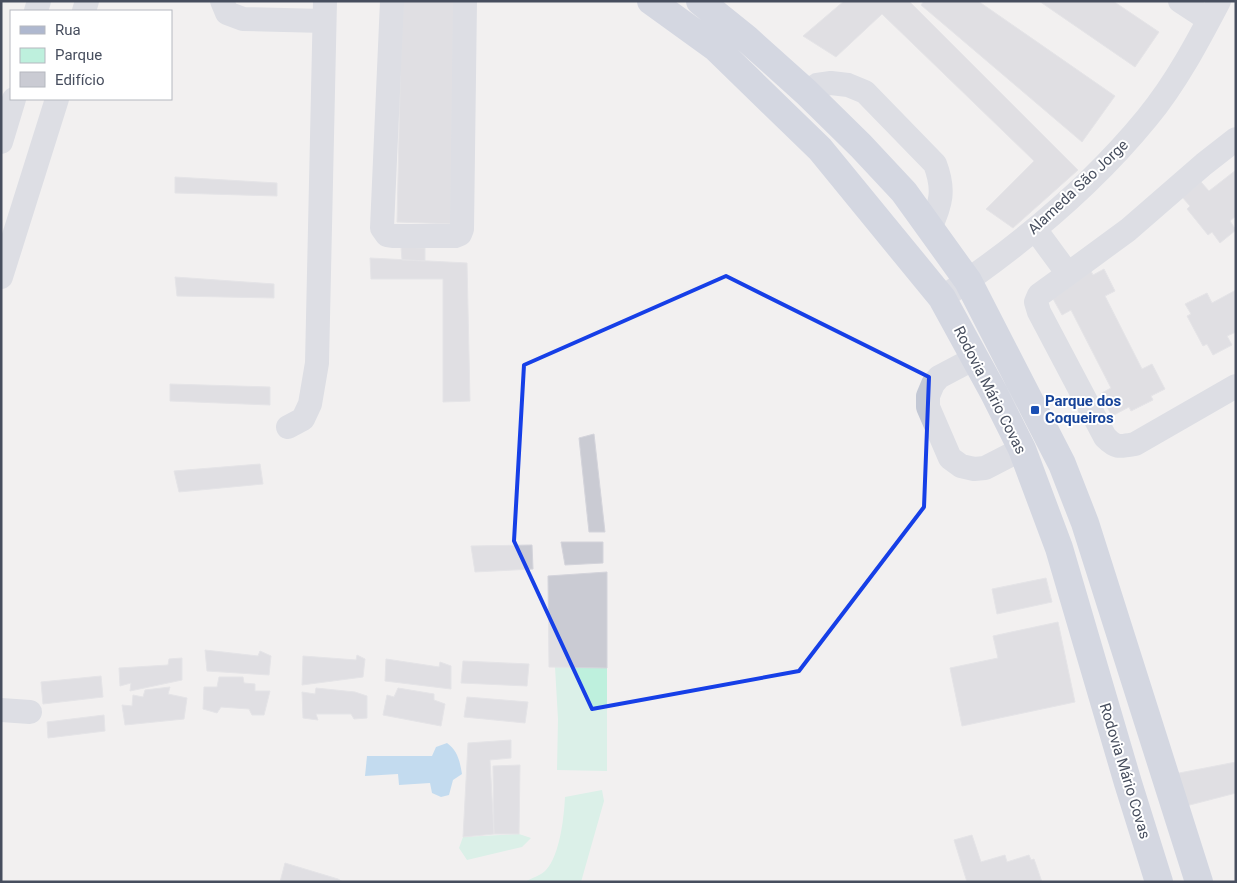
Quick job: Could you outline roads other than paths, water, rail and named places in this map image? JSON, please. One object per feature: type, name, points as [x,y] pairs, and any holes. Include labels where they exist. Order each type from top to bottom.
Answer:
[{"type":"main road","name":"Rodovia Mário Covas","points":[[652,1],[716,48],[820,149],[942,298],[1022,449],[1059,548],[1128,783],[1160,882]]},
{"type":"main road","name":"Rodovia Mário Covas","points":[[700,1],[747,39],[806,92],[861,146],[904,192],[968,281],[1062,464],[1085,523],[1198,882]]},
{"type":"street","points":[[222,1],[227,13],[243,19],[324,11],[317,363],[310,404],[303,419],[288,427]]},
{"type":"street","points":[[392,1],[382,228],[386,235],[403,236],[455,236],[460,234],[462,229],[466,1]]},
{"type":"street","points":[[1180,1],[1214,11]]},
{"type":"street","name":"Alameda São Jorge","points":[[942,298],[968,281],[1061,207],[1112,160],[1148,116],[1178,73],[1214,11]]},
{"type":"street","points":[[806,92],[817,85],[831,83],[848,85],[864,92],[935,164],[942,194],[938,210],[930,228]]},
{"type":"street","points":[[1,142],[14,100]]},
{"type":"street","points":[[1,276],[57,100]]},
{"type":"street","points":[[1236,139],[1204,164],[1128,230],[1039,295],[1036,302],[1039,312],[1105,437],[1111,444],[1118,447],[1134,444],[1236,386]]},
{"type":"street","points":[[1035,228],[1068,274]]},
{"type":"street","points":[[975,358],[939,377],[933,384],[928,396],[928,407],[950,458],[961,466],[974,469],[985,468],[1022,449]]},
{"type":"street","points":[[1,710],[30,712]]},
{"type":"water","points":[[447,743],[456,753],[462,774],[453,780],[449,795],[441,797],[432,793],[430,783],[399,785],[398,774],[365,776],[367,756],[432,756],[436,747]]},
{"type":"place","name":"Parque dos Coqueiros","points":[[1035,410]]}]
